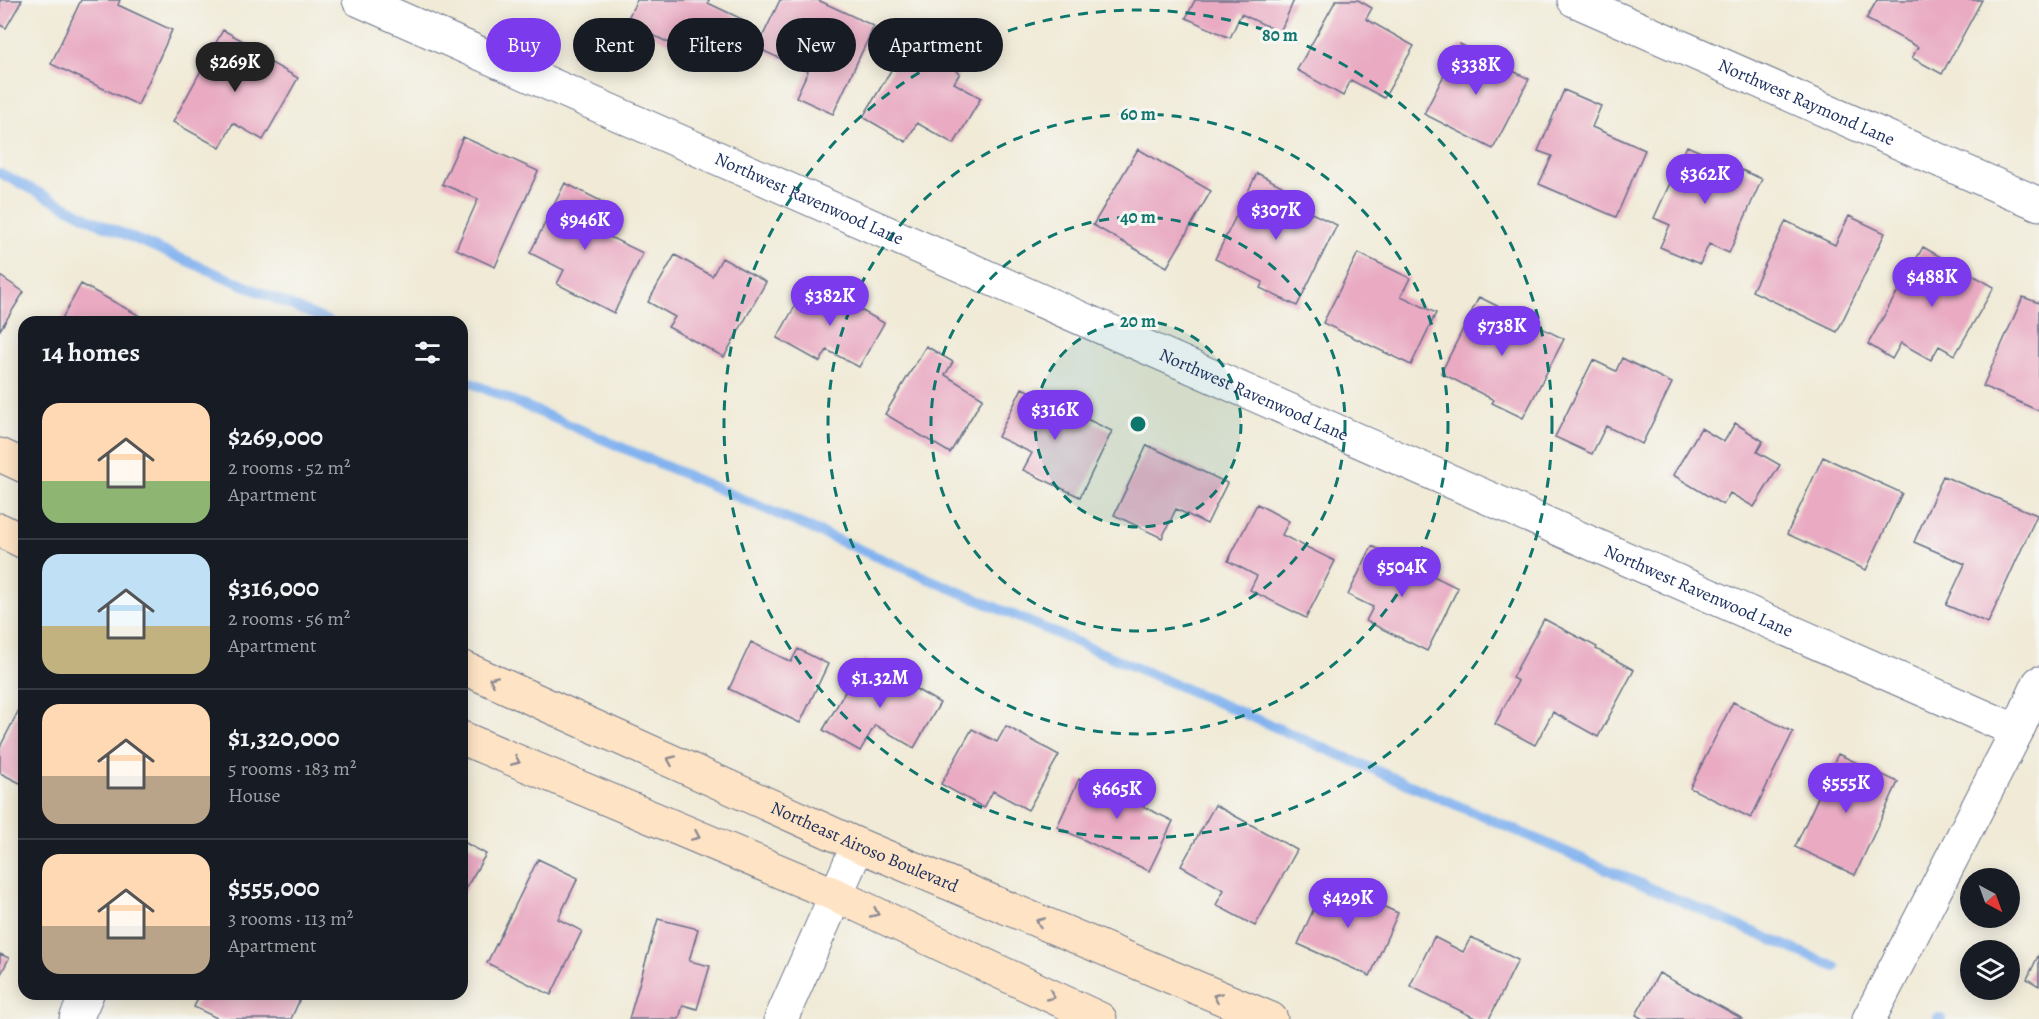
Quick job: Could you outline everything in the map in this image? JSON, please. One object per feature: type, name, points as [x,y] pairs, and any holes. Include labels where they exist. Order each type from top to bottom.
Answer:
[{"type":"main road","points":[[0,454],[18,463]]},
{"type":"main road","points":[[0,530],[18,539]]},
{"type":"main road","name":"Northeast Airoso Boulevard","points":[[468,670],[858,845],[1271,1019]]},
{"type":"main road","points":[[468,741],[836,895],[1100,1019]]},
{"type":"street","name":"Northwest Ravenwood Lane","points":[[359,0],[2017,731]]},
{"type":"street","name":"Northwest Raymond Lane","points":[[1574,0],[2039,204]]},
{"type":"street","points":[[1869,1019],[2017,731],[2039,683]]},
{"type":"street","points":[[781,1019],[858,845]]},
{"type":"street","points":[[76,1019],[84,1000]]},
{"type":"building","points":[[0,0],[22,0],[6,28],[0,25]]},
{"type":"building","points":[[81,0],[120,0],[118,5],[172,30],[138,105],[51,64]]},
{"type":"building","points":[[637,0],[709,0],[708,3],[740,18],[667,18],[667,42],[655,36],[655,18],[628,18]]},
{"type":"building","points":[[780,0],[818,0],[868,23],[868,39],[856,65],[856,18],[776,18],[776,57],[764,51],[764,33]]},
{"type":"building","points":[[1195,0],[1294,0],[1280,32],[1241,14],[1230,38],[1186,18]]},
{"type":"building","points":[[1336,0],[1358,0],[1372,8],[1366,19],[1414,46],[1384,98],[1351,80],[1343,96],[1297,70]]},
{"type":"building","points":[[1877,0],[1982,0],[1942,74],[1912,58],[1918,47],[1866,19]]},
{"type":"building","points":[[223,30],[254,47],[252,52],[298,78],[263,140],[233,123],[220,148],[173,122]]},
{"type":"building","points":[[1460,44],[1529,79],[1493,149],[1424,114]]},
{"type":"building","points":[[808,72],[853,72],[833,114],[796,97]]},
{"type":"building","points":[[890,72],[958,72],[960,73],[954,83],[981,98],[954,144],[917,123],[906,142],[863,117]]},
{"type":"building","points":[[1564,90],[1601,106],[1592,127],[1645,150],[1616,217],[1539,184],[1552,156],[1538,151]]},
{"type":"building","points":[[463,137],[538,171],[495,267],[456,249],[478,199],[442,184]]},
{"type":"building","points":[[1687,146],[1762,179],[1729,253],[1709,244],[1700,264],[1660,247],[1670,225],[1654,218]]},
{"type":"building","points":[[1138,149],[1211,191],[1167,267],[1093,225]]},
{"type":"building","points":[[1257,173],[1291,191],[1286,201],[1337,225],[1297,306],[1260,288],[1263,282],[1215,259]]},
{"type":"building","points":[[565,183],[603,202],[591,228],[643,253],[614,313],[557,284],[564,270],[530,253]]},
{"type":"building","points":[[1849,216],[1885,233],[1837,332],[1752,291],[1786,221],[1835,245]]},
{"type":"building","points":[[1923,247],[1994,287],[1955,355],[1939,346],[1931,360],[1901,343],[1892,359],[1868,344]]},
{"type":"building","points":[[1358,253],[1410,278],[1401,296],[1436,313],[1411,365],[1323,323]]},
{"type":"building","points":[[675,255],[712,276],[722,258],[766,282],[724,357],[668,327],[675,317],[648,302]]},
{"type":"building","points":[[0,276],[24,292],[0,330]]},
{"type":"building","points":[[809,281],[884,323],[859,367],[827,350],[820,362],[777,338]]},
{"type":"building","points":[[81,284],[140,316],[63,316]]},
{"type":"building","points":[[1479,297],[1564,339],[1523,418],[1492,403],[1494,400],[1441,373]]},
{"type":"building","points":[[2023,297],[2039,303],[2039,411],[1983,386]]},
{"type":"building","points":[[926,346],[953,362],[945,375],[983,398],[950,453],[885,414]]},
{"type":"building","points":[[1622,358],[1672,383],[1642,444],[1606,426],[1592,454],[1555,437],[1593,360],[1616,371]]},
{"type":"building","points":[[1022,388],[1112,431],[1080,497],[1023,470],[1032,453],[998,437]]},
{"type":"building","points":[[1735,423],[1763,441],[1757,452],[1780,465],[1754,507],[1730,493],[1723,505],[1673,475],[1701,428],[1724,442]]},
{"type":"building","points":[[1147,445],[1227,483],[1207,524],[1176,509],[1162,538],[1114,515]]},
{"type":"building","points":[[1823,457],[1902,493],[1866,570],[1787,534]]},
{"type":"building","points":[[1943,476],[2037,515],[1988,623],[1946,605],[1965,564],[1914,542]]},
{"type":"building","points":[[1257,504],[1289,521],[1282,535],[1335,561],[1306,618],[1250,590],[1257,576],[1228,561]]},
{"type":"building","points":[[1372,546],[1458,588],[1427,651],[1366,621],[1373,607],[1348,595]]},
{"type":"building","points":[[1544,619],[1634,670],[1598,737],[1553,712],[1535,745],[1495,724],[1518,681],[1512,678]]},
{"type":"building","points":[[751,642],[791,662],[798,649],[828,664],[800,723],[729,689]]},
{"type":"building","points":[[864,659],[940,703],[914,748],[875,725],[860,751],[823,730]]},
{"type":"building","points":[[1733,702],[1793,732],[1751,818],[1690,788]]},
{"type":"building","points":[[18,712],[18,782],[0,773],[0,747]]},
{"type":"building","points":[[1006,726],[1059,755],[1028,810],[993,791],[984,808],[941,784],[972,729],[997,742]]},
{"type":"building","points":[[1838,754],[1898,782],[1855,875],[1795,847]]},
{"type":"building","points":[[1117,771],[1151,787],[1142,806],[1173,821],[1149,871],[1057,827],[1079,779],[1107,792]]},
{"type":"building","points":[[1215,805],[1297,850],[1255,926],[1216,905],[1224,890],[1181,866]]},
{"type":"building","points":[[468,844],[486,854],[468,885]]},
{"type":"building","points":[[538,859],[578,878],[558,919],[582,931],[551,995],[487,963]]},
{"type":"building","points":[[1340,887],[1398,913],[1370,976],[1298,944],[1323,888],[1337,894]]},
{"type":"building","points":[[658,919],[698,929],[689,961],[710,966],[697,1009],[683,1005],[679,1019],[629,1019]]},
{"type":"building","points":[[1434,937],[1463,952],[1471,937],[1518,960],[1489,1019],[1477,1019],[1410,986]]},
{"type":"building","points":[[0,954],[9,958],[0,976]]},
{"type":"building","points":[[2039,954],[2039,986],[2027,979]]},
{"type":"building","points":[[1659,973],[1743,1019],[1643,1019],[1636,1015]]},
{"type":"building","points":[[197,1000],[300,1000],[291,1019],[219,1019],[194,1007]]},
{"type":"waterway","points":[[0,173],[98,223],[316,316]]},
{"type":"waterway","points":[[468,382],[1835,967]]}]
